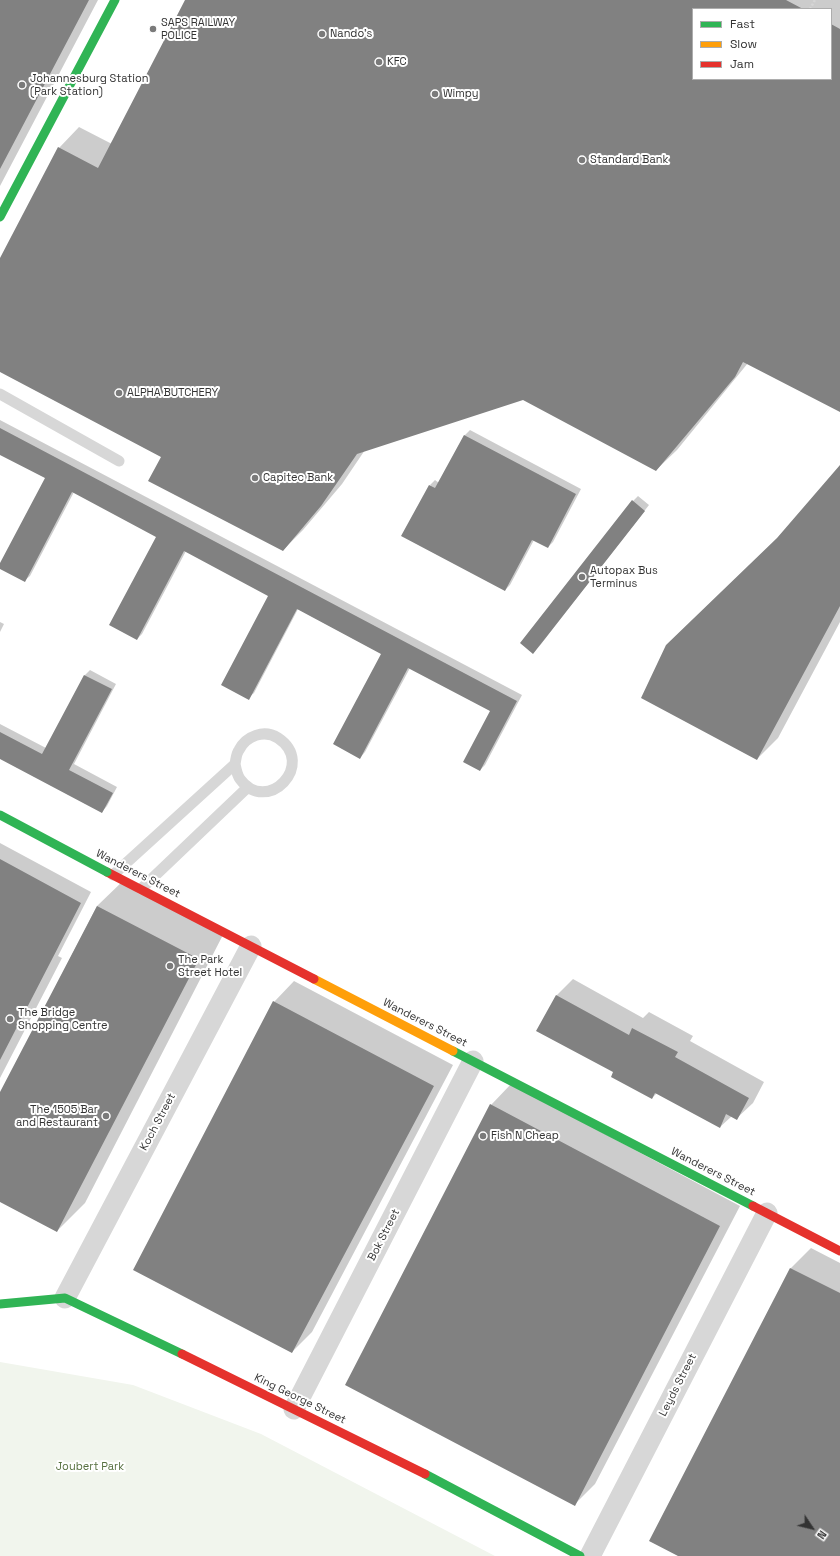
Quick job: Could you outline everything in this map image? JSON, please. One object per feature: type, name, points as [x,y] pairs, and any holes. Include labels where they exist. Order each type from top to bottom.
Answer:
[{"type":"street","points":[[0,217],[115,0]]},
{"type":"street","name":"Wanderers Street","points":[[0,815],[840,1251]]},
{"type":"street","name":"Koch Street","points":[[65,1298],[251,946]]},
{"type":"street","name":"Bok Street","points":[[294,1409],[473,1061]]},
{"type":"street","name":"Leyds Street","points":[[590,1556],[766,1213]]},
{"type":"street","points":[[0,1304],[65,1298]]},
{"type":"street","name":"King George Street","points":[[65,1298],[445,1484],[580,1556]]},
{"type":"lane","points":[[0,394],[119,461]]},
{"type":"lane","points":[[259,734],[273,735],[285,743],[292,755],[292,769],[286,782],[275,790],[262,792],[248,788],[239,778],[235,764],[238,751],[246,740],[259,734]]},
{"type":"lane","points":[[110,873],[235,764]]},
{"type":"lane","points":[[141,889],[248,788]]},
{"type":"green space","name":"Joubert Park","points":[[0,1362],[133,1385],[261,1434],[495,1556],[0,1556]]},
{"type":"building","name":"Johannesburg Station (Park Station)","points":[[0,0],[89,0],[0,169]]},
{"type":"building","points":[[185,0],[786,0],[801,8],[692,8],[692,80],[832,80],[832,25],[840,29],[840,412],[743,362],[735,377],[656,471],[523,400],[357,454],[321,506],[283,551],[148,481],[161,457],[0,372],[0,258],[58,147],[98,168]]},
{"type":"building","points":[[0,428],[517,701],[480,771],[463,762],[490,711],[408,668],[360,759],[333,744],[381,654],[297,609],[249,700],[221,685],[268,596],[184,551],[137,640],[109,625],[156,537],[72,492],[25,582],[0,569],[0,563],[45,478],[0,455]]},
{"type":"building","points":[[464,435],[576,494],[548,548],[532,540],[505,591],[401,536],[429,485],[435,488]]},
{"type":"building","points":[[840,465],[840,606],[757,760],[641,698],[666,645],[777,538]]},
{"type":"building","name":"Autopax Bus Terminus","points":[[632,500],[645,511],[533,654],[520,643]]},
{"type":"building","points":[[84,675],[112,689],[69,770],[113,793],[102,813],[0,759],[0,732],[42,754]]},
{"type":"building","points":[[0,859],[81,903],[0,1060]]},
{"type":"building","points":[[97,906],[199,959],[57,1232],[0,1202],[0,1092]]},
{"type":"building","points":[[556,995],[629,1035],[632,1028],[678,1052],[675,1057],[749,1098],[737,1120],[726,1114],[720,1128],[655,1093],[652,1099],[611,1077],[613,1072],[536,1031]]},
{"type":"building","points":[[273,1001],[434,1086],[292,1353],[133,1270]]},
{"type":"building","points":[[490,1104],[720,1226],[575,1506],[345,1385]]},
{"type":"building","points":[[790,1268],[840,1293],[840,1556],[678,1556],[649,1541]]},
{"type":"traffic: fast","points":[[0,217],[115,0]]},
{"type":"traffic: fast","points":[[0,815],[107,872]]},
{"type":"traffic: fast","points":[[453,1051],[753,1206]]},
{"type":"traffic: fast","points":[[0,1304],[65,1298],[182,1354]]},
{"type":"traffic: fast","points":[[425,1474],[580,1556]]},
{"type":"traffic: slow","points":[[314,979],[453,1051]]},
{"type":"traffic: jam","points":[[107,872],[314,979]]},
{"type":"traffic: jam","points":[[753,1206],[840,1251]]},
{"type":"traffic: jam","points":[[182,1354],[425,1474]]},
{"type":"place","name":"SAPS RAILWAY POLICE","points":[[153,29]]},
{"type":"place","name":"Nando's","points":[[322,34]]},
{"type":"place","name":"KFC","points":[[379,62]]},
{"type":"place","name":"Johannesburg Station (Park Station)","points":[[22,85]]},
{"type":"place","name":"Wimpy","points":[[435,94]]},
{"type":"place","name":"Standard Bank","points":[[582,160]]},
{"type":"place","name":"ALPHA BUTCHERY","points":[[119,393]]},
{"type":"place","name":"Capitec Bank","points":[[255,478]]},
{"type":"place","name":"Autopax Bus Terminus","points":[[582,577]]},
{"type":"place","name":"The Park Street Hotel","points":[[170,966]]},
{"type":"place","name":"The Bridge Shopping Centre","points":[[10,1019]]},
{"type":"place","name":"The 1505 Bar and Restaurant","points":[[106,1116]]},
{"type":"place","name":"Fish N Cheap","points":[[483,1136]]}]
